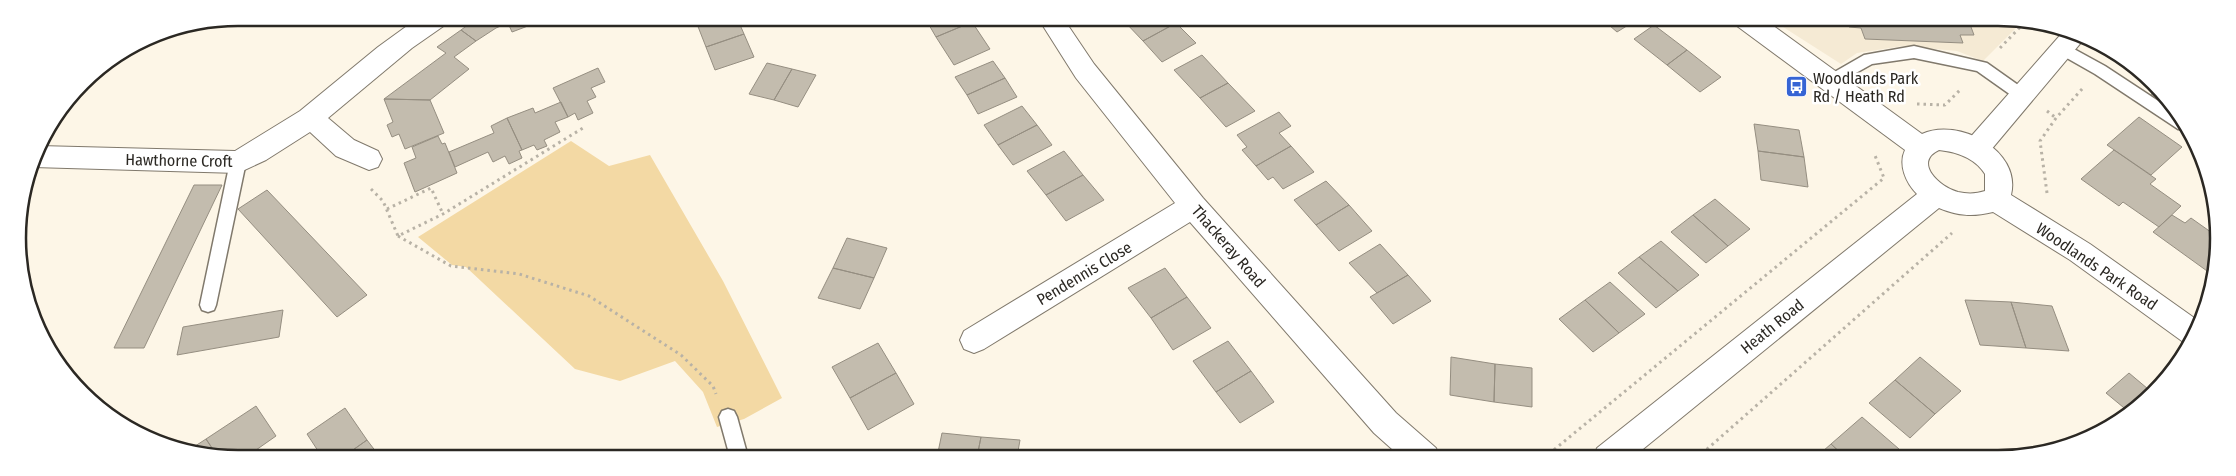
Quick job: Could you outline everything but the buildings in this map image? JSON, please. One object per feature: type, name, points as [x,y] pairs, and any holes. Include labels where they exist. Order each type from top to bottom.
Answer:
[{"type":"street","name":"Hawthorne Croft","points":[[42,157],[238,162],[264,149],[310,118],[409,34],[422,26]]},
{"type":"street","name":"Thackeray Road","points":[[1055,26],[1085,72],[1193,206],[1385,423],[1416,450]]},
{"type":"street","points":[[1763,26],[1829,82],[1920,147]]},
{"type":"street","points":[[1976,149],[2068,42]]},
{"type":"street","points":[[310,118],[345,148],[369,159]]},
{"type":"street","points":[[1937,139],[1958,141],[1976,149],[1988,158],[1997,169],[2002,183],[1996,200],[1975,207],[1958,205],[1936,195],[1920,179],[1915,168],[1914,162],[1920,147],[1937,139]]},
{"type":"street","name":"Heath Road","points":[[1618,450],[1936,195]]},
{"type":"street","name":"Woodlands Park Road","points":[[1996,200],[2080,252],[2189,330]]},
{"type":"street","name":"Pendennis Close","points":[[974,340],[1193,206]]},
{"type":"lane","points":[[2068,42],[2100,70],[2172,117]]},
{"type":"lane","points":[[1829,82],[1869,59],[1914,52],[1982,67],[2023,96]]},
{"type":"lane","points":[[208,305],[238,162]]},
{"type":"lane","points":[[728,417],[737,450]]},
{"type":"path","points":[[2034,223],[2047,194],[2040,141],[2056,118],[2100,70]]},
{"type":"path","points":[[1554,450],[1884,178],[1860,117],[1869,110]]},
{"type":"path","points":[[398,236],[443,214],[583,128]]},
{"type":"path","points":[[369,159],[351,175],[377,193],[387,209],[398,236],[451,266],[519,274],[589,296],[681,355],[713,386],[728,417]]},
{"type":"path","points":[[387,209],[431,188],[443,214]]},
{"type":"path","points":[[1706,450],[1958,227]]},
{"type":"shaded area","points":[[1782,26],[2017,27],[1983,61],[1957,51],[1903,46],[1857,53],[1841,64]]},
{"type":"shaded area","points":[[571,141],[609,166],[650,155],[723,281],[782,398],[744,419],[717,427],[703,392],[675,361],[620,381],[575,369],[466,267],[452,265],[418,237]]},
{"type":"place","name":"Woodlands Park Rd / Heath Rd","points":[[1797,87]]}]
